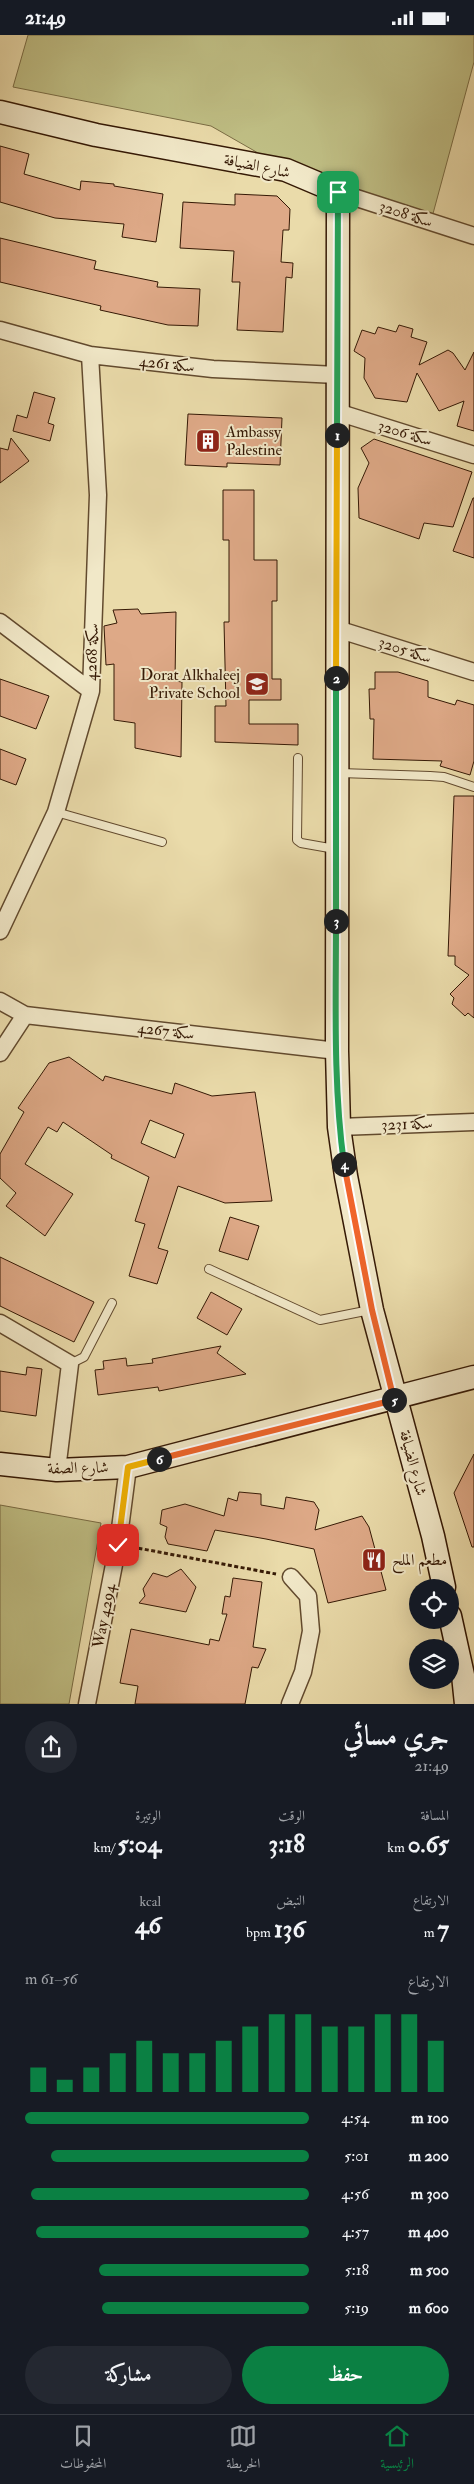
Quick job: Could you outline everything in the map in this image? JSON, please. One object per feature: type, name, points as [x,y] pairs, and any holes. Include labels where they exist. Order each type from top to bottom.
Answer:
[{"type":"street","name":"شارع الضيافة","points":[[0,112],[96,135],[286,170],[338,192],[336,1051],[339,1127],[346,1176],[372,1310],[433,1536],[442,1579]]},
{"type":"street","name":"سكة 3208","points":[[338,192],[474,236]]},
{"type":"street","name":"سكة 4261","points":[[0,330],[90,355],[212,369],[337,375]]},
{"type":"street","name":"سكة 4268","points":[[0,931],[56,812],[91,691],[98,495],[90,355]]},
{"type":"street","name":"سكة 3206","points":[[337,412],[474,455]]},
{"type":"street","points":[[0,622],[91,691]]},
{"type":"street","name":"سكة 3205","points":[[336,629],[474,672]]},
{"type":"street","name":"سكة 4267","points":[[0,1001],[25,1015],[336,1051]]},
{"type":"street","points":[[0,1053],[25,1015]]},
{"type":"street","name":"سكة 3231","points":[[339,1127],[474,1122]]},
{"type":"street","points":[[0,1323],[70,1363],[57,1470]]},
{"type":"street","name":"شارع الصفة","points":[[0,1464],[57,1470],[128,1467],[396,1399],[474,1377]]},
{"type":"street","name":"Way 4294","points":[[87,1704],[118,1545],[128,1467]]},
{"type":"street","points":[[290,1704],[303,1672],[311,1631],[308,1596],[291,1577]]},
{"type":"street","points":[[454,1629],[468,1674],[466,1704]]},
{"type":"lane","points":[[298,758],[297,840],[301,843],[336,849]]},
{"type":"lane","points":[[336,773],[444,777],[474,787]]},
{"type":"lane","points":[[56,812],[162,842]]},
{"type":"lane","points":[[209,1269],[320,1320],[372,1310]]},
{"type":"lane","points":[[70,1363],[84,1357],[112,1303]]},
{"type":"path","points":[[118,1545],[291,1577]]},
{"type":"shaded area","points":[[28,35],[474,35],[474,62],[431,221],[286,169],[211,126],[13,87]]},
{"type":"shaded area","points":[[0,1505],[101,1523],[69,1704],[0,1704]]},
{"type":"building","points":[[0,146],[29,154],[24,174],[80,190],[81,181],[114,184],[114,186],[163,194],[156,242],[122,237],[124,224],[55,218],[0,202]]},
{"type":"building","points":[[235,194],[277,196],[290,209],[289,230],[283,230],[281,262],[293,263],[292,278],[286,277],[283,332],[237,330],[240,282],[232,282],[234,251],[180,248],[183,202],[235,205]]},
{"type":"building","points":[[0,238],[96,261],[94,269],[158,282],[157,287],[200,289],[198,326],[168,325],[100,310],[101,306],[0,282]]},
{"type":"building","points":[[399,325],[413,329],[411,337],[427,342],[419,365],[448,350],[453,353],[465,370],[474,352],[474,431],[457,426],[464,401],[439,411],[417,373],[407,402],[375,398],[364,378],[365,358],[354,351],[362,330],[375,334],[378,327],[396,332]]},
{"type":"building","points":[[34,392],[55,398],[48,423],[54,425],[50,441],[13,431],[17,415],[27,418]]},
{"type":"building","points":[[188,414],[282,418],[280,465],[227,463],[227,467],[185,465]]},
{"type":"building","points":[[11,438],[29,461],[0,483],[0,448],[8,450]]},
{"type":"building","points":[[374,439],[472,472],[453,527],[424,523],[419,539],[359,518],[358,488],[369,463],[361,448]]},
{"type":"building","points":[[223,490],[254,490],[254,560],[277,560],[277,601],[272,601],[272,679],[281,679],[281,700],[249,700],[249,724],[298,724],[298,745],[215,742],[215,706],[226,706],[224,622],[229,622],[229,540],[223,540]]},
{"type":"building","points":[[474,498],[474,558],[453,551]]},
{"type":"building","points":[[138,609],[141,614],[176,612],[175,681],[182,682],[181,757],[135,748],[135,723],[114,720],[114,664],[106,665],[104,626],[117,623],[113,610]]},
{"type":"building","points":[[375,672],[398,672],[428,681],[428,697],[455,705],[457,700],[474,705],[474,761],[470,775],[440,766],[442,761],[373,759],[374,719],[370,719],[369,689],[375,689]]},
{"type":"building","points":[[0,679],[49,696],[36,729],[0,716]]},
{"type":"building","points":[[0,749],[26,759],[16,785],[0,779]]},
{"type":"building","points":[[454,796],[474,796],[474,1018],[468,1013],[465,1016],[452,1004],[454,998],[450,994],[469,975],[455,965],[455,956],[448,956]]},
{"type":"building","points":[[69,1057],[103,1081],[105,1076],[172,1094],[175,1083],[212,1096],[255,1092],[272,1201],[225,1203],[178,1186],[158,1248],[168,1251],[157,1284],[129,1276],[145,1224],[135,1221],[149,1177],[111,1158],[112,1155],[63,1122],[57,1132],[48,1127],[25,1164],[73,1194],[45,1236],[6,1206],[16,1193],[0,1178],[0,1154],[24,1112],[18,1108],[49,1063]],"holes":[[[150,1120],[184,1134],[175,1158],[141,1143]]]},
{"type":"building","points":[[230,1217],[259,1226],[248,1260],[219,1251]]},
{"type":"building","points":[[0,1257],[94,1302],[74,1342],[0,1306]]},
{"type":"building","points":[[211,1292],[242,1309],[227,1335],[197,1318]]},
{"type":"building","points":[[221,1346],[217,1353],[246,1374],[159,1391],[158,1387],[98,1395],[95,1370],[104,1369],[103,1361],[126,1358],[127,1366],[153,1363],[152,1359]]},
{"type":"building","points":[[27,1367],[42,1369],[36,1416],[0,1411],[0,1371],[26,1375]]},
{"type":"building","points":[[474,1454],[474,1547],[472,1547],[454,1493]]},
{"type":"building","points":[[239,1492],[261,1494],[261,1505],[284,1509],[286,1497],[314,1502],[319,1510],[315,1530],[362,1516],[369,1527],[386,1590],[328,1603],[314,1549],[215,1530],[207,1551],[168,1544],[165,1537],[167,1527],[160,1524],[162,1510],[185,1504],[224,1516],[228,1498],[237,1501]]},
{"type":"building","points":[[181,1569],[196,1587],[186,1612],[139,1603],[145,1596],[143,1589],[153,1573],[167,1577]]},
{"type":"building","points":[[233,1578],[262,1582],[253,1647],[266,1649],[258,1668],[252,1667],[245,1704],[135,1704],[138,1686],[120,1683],[131,1629],[209,1645],[210,1639],[219,1641],[227,1614],[222,1614],[225,1596],[230,1597]]},
{"type":"place","name":"Ambassy Palestine","points":[[208,441]]},
{"type":"place","name":"Dorat Alkhaleej Private School","points":[[257,684]]},
{"type":"place","name":"مطعم الملح","points":[[374,1560]]},
{"type":"route","points":[[118,1545],[128,1467],[396,1399],[372,1310],[346,1176],[339,1127],[336,1051],[338,192]]}]
